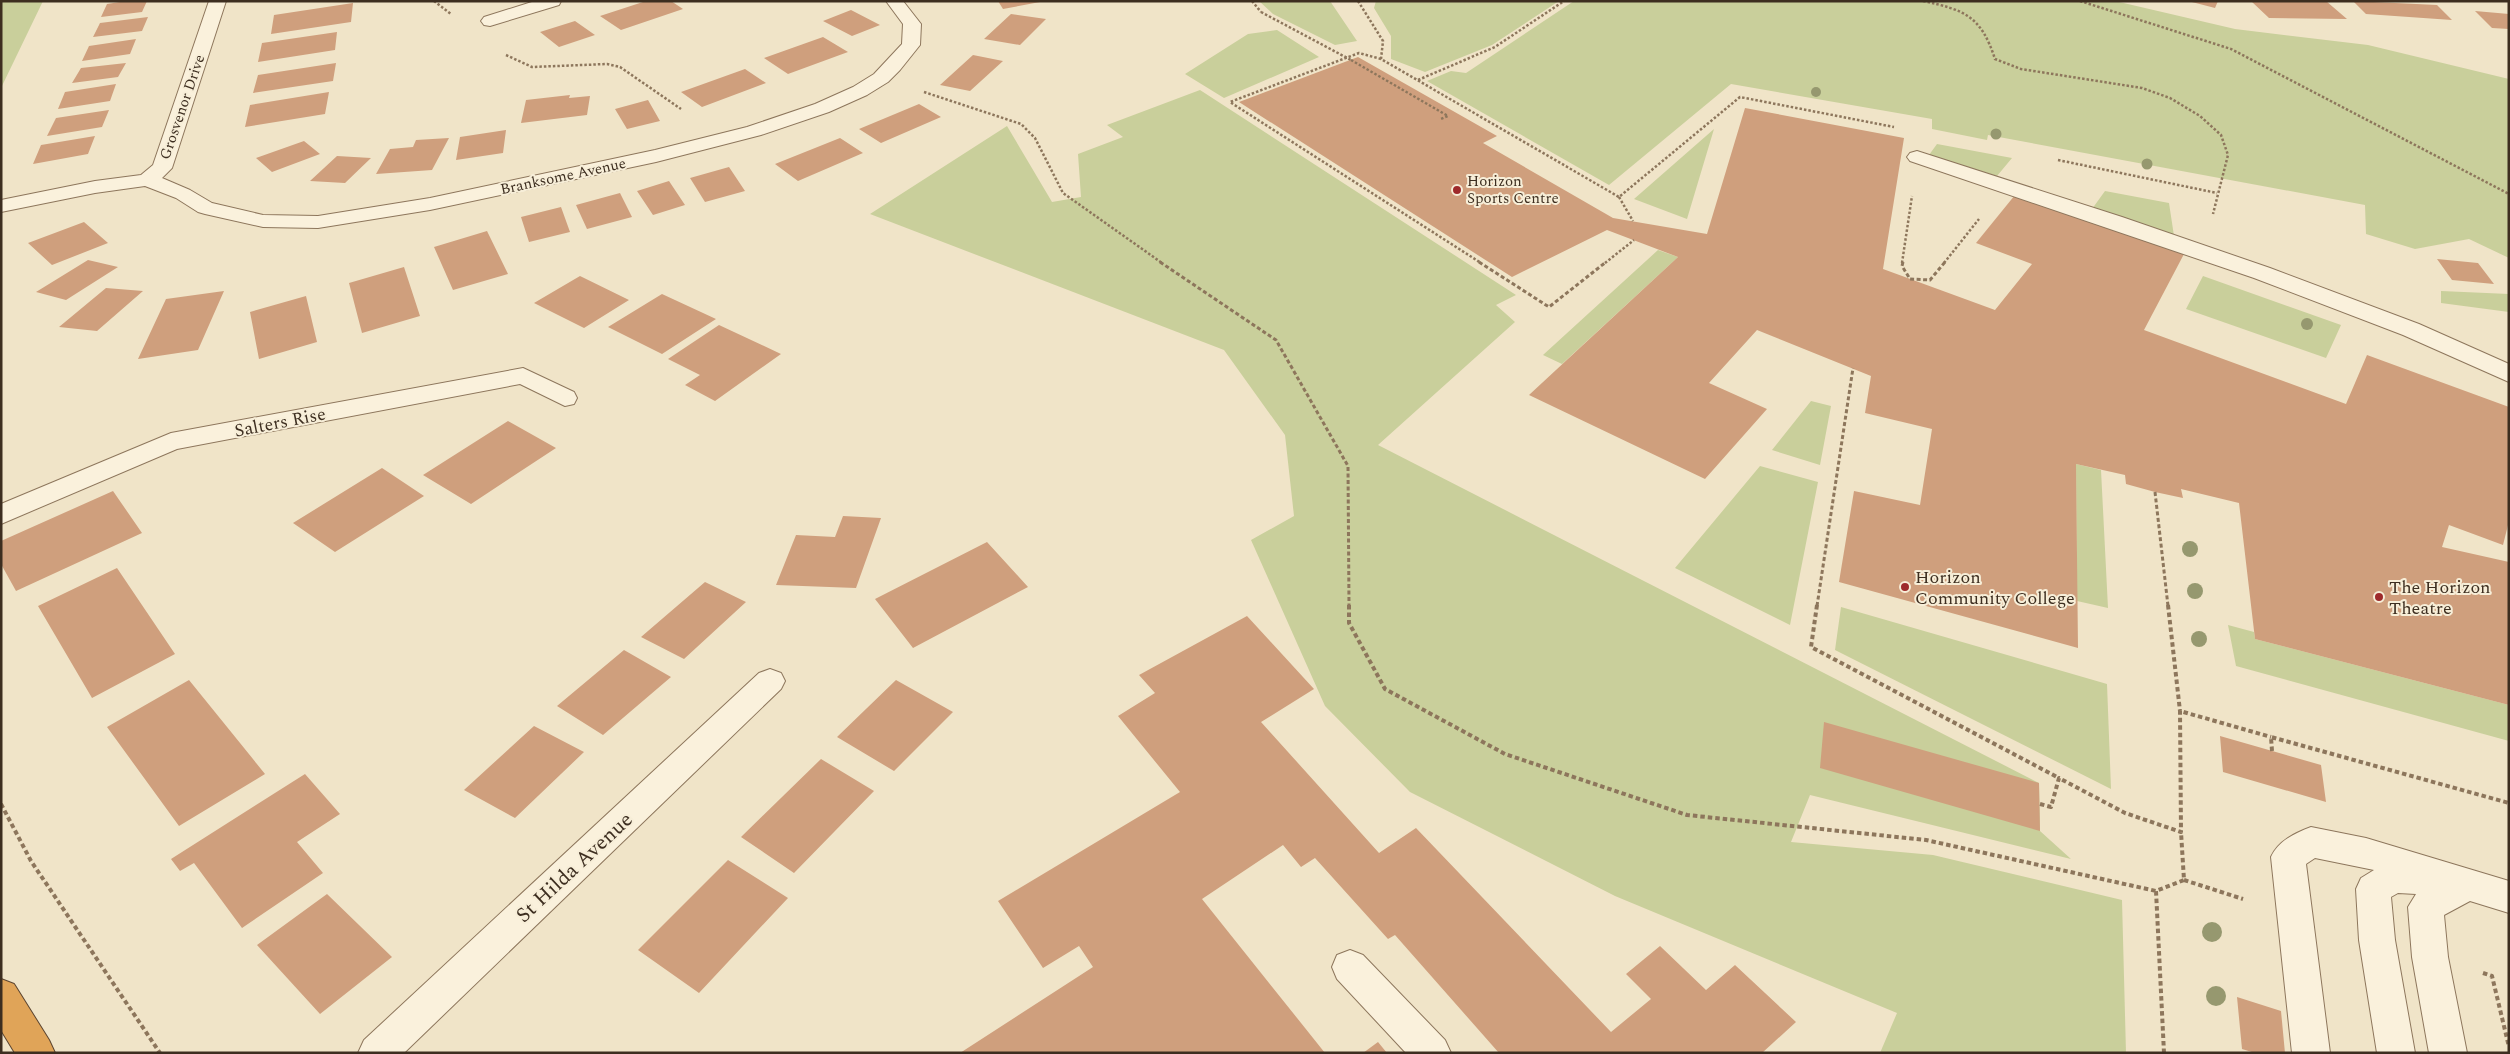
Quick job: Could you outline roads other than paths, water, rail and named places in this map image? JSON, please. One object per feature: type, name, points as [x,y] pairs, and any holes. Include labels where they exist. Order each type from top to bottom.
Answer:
[{"type":"highway","points":[[1,996],[36,1053]]},
{"type":"street","name":"Grosvenor Drive","points":[[1,206],[95,186],[147,180],[162,168],[218,1]]},
{"type":"street","points":[[490,21],[520,6],[553,1]]},
{"type":"street","name":"Branksome Avenue","points":[[147,180],[183,194],[205,208],[233,216],[271,222],[318,222],[430,204],[724,140],[822,108],[860,91],[881,78],[911,45],[912,24],[894,1]]},
{"type":"street","points":[[1917,157],[2208,252],[2410,329],[2464,351],[2509,374]]},
{"type":"street","name":"Salters Rise","points":[[1,515],[171,442],[523,376],[565,398]]},
{"type":"street","name":"St Hilda Avenue","points":[[377,1053],[770,681]]},
{"type":"street","points":[[2311,1053],[2288,857],[2311,842],[2366,853],[2509,897]]},
{"type":"street","points":[[2396,1053],[2377,940],[2373,889],[2394,877],[2467,885]]},
{"type":"street","points":[[2448,1053],[2430,957],[2426,906],[2467,885]]},
{"type":"street","points":[[1350,967],[1432,1053]]},
{"type":"place","name":"Horizon Sports Centre","points":[[1457,190]]},
{"type":"place","name":"Horizon Community College","points":[[1905,587]]},
{"type":"place","name":"The Horizon Theatre","points":[[2379,597]]}]
